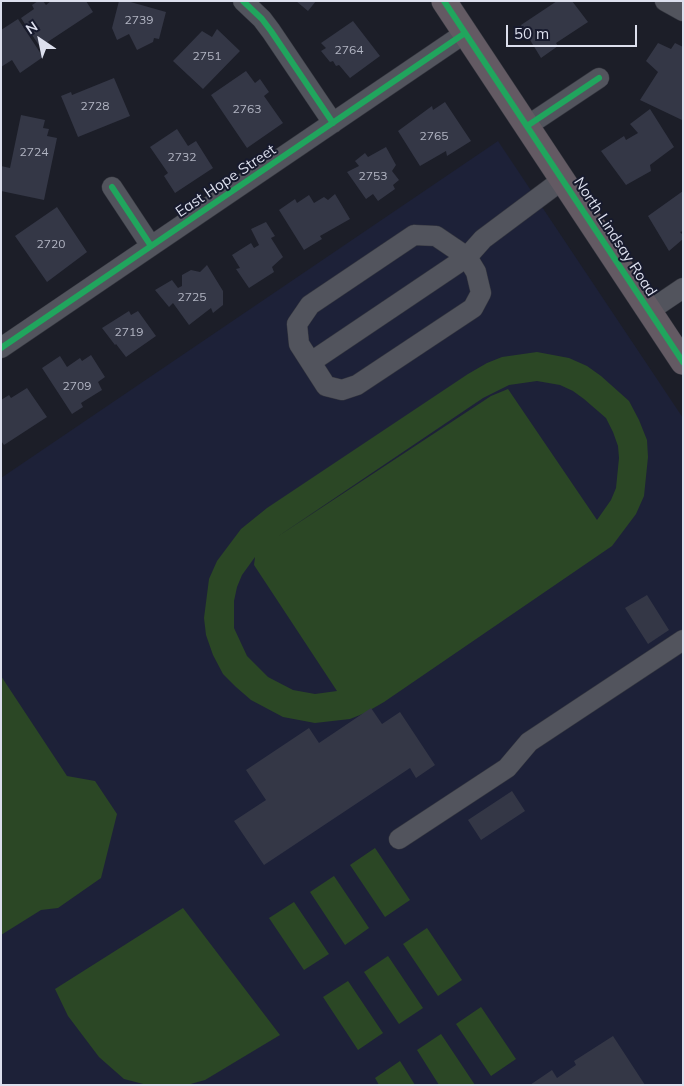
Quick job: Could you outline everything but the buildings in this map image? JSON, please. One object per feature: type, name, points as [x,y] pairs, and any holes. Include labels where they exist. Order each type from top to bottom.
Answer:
[{"type":"main road","name":"North Lindsay Road","points":[[444,1],[683,362]]},
{"type":"street","points":[[243,1],[262,19],[271,31],[334,123]]},
{"type":"street","points":[[665,1],[683,11]]},
{"type":"street","name":"East Hope Street","points":[[1,348],[465,33]]},
{"type":"street","points":[[527,126],[600,78]]},
{"type":"street","points":[[310,362],[467,257],[483,239],[562,180]]},
{"type":"street","points":[[112,187],[151,246]]},
{"type":"street","points":[[414,235],[436,236],[467,257],[476,272],[480,293],[473,308],[357,385],[342,390],[326,386],[299,344],[297,324],[310,305],[414,235]]},
{"type":"street","points":[[649,310],[683,288]]},
{"type":"street","points":[[399,839],[507,768],[529,742],[683,640]]},
{"type":"shaded area","points":[[498,141],[683,418],[683,1085],[1,1085],[1,478]]},
{"type":"green space","points":[[537,352],[569,358],[587,366],[601,376],[629,401],[647,440],[648,457],[644,496],[636,514],[612,546],[384,702],[365,713],[350,719],[315,723],[283,717],[251,700],[223,674],[213,655],[206,635],[204,618],[209,579],[217,561],[241,529],[267,508],[468,374],[502,357]],"holes":[[[537,381],[560,385],[573,391],[606,418],[613,432],[618,446],[619,458],[616,488],[611,500],[597,520],[508,389],[491,396],[277,537],[483,398],[509,385]],[[255,557],[254,565],[337,691],[315,694],[293,690],[268,677],[247,656],[234,628],[234,601],[242,575]]]},
{"type":"green space","points":[[1,676],[67,776],[95,781],[117,814],[101,878],[58,908],[41,910],[1,935]]},
{"type":"green space","points":[[375,848],[410,900],[385,917],[350,865]]},
{"type":"green space","points":[[334,876],[369,928],[345,945],[310,892]]},
{"type":"green space","points":[[294,902],[329,954],[304,970],[269,918]]},
{"type":"green space","points":[[183,908],[280,1035],[205,1080],[187,1085],[147,1085],[124,1079],[99,1057],[68,1016],[55,989]]},
{"type":"green space","points":[[427,928],[462,980],[438,996],[403,944]]},
{"type":"green space","points":[[388,956],[423,1008],[399,1024],[364,972]]},
{"type":"green space","points":[[348,981],[383,1033],[358,1050],[323,997]]},
{"type":"green space","points":[[481,1007],[516,1059],[491,1076],[456,1024]]},
{"type":"green space","points":[[441,1034],[475,1085],[439,1085],[417,1050]]},
{"type":"green space","points":[[400,1061],[415,1085],[379,1085],[375,1078]]},
{"type":"cycle path","points":[[243,1],[262,19],[271,31],[333,123]]},
{"type":"cycle path","points":[[444,1],[683,362]]},
{"type":"cycle path","points":[[1,348],[465,33]]},
{"type":"cycle path","points":[[527,126],[599,78]]},
{"type":"cycle path","points":[[112,187],[151,246]]}]
